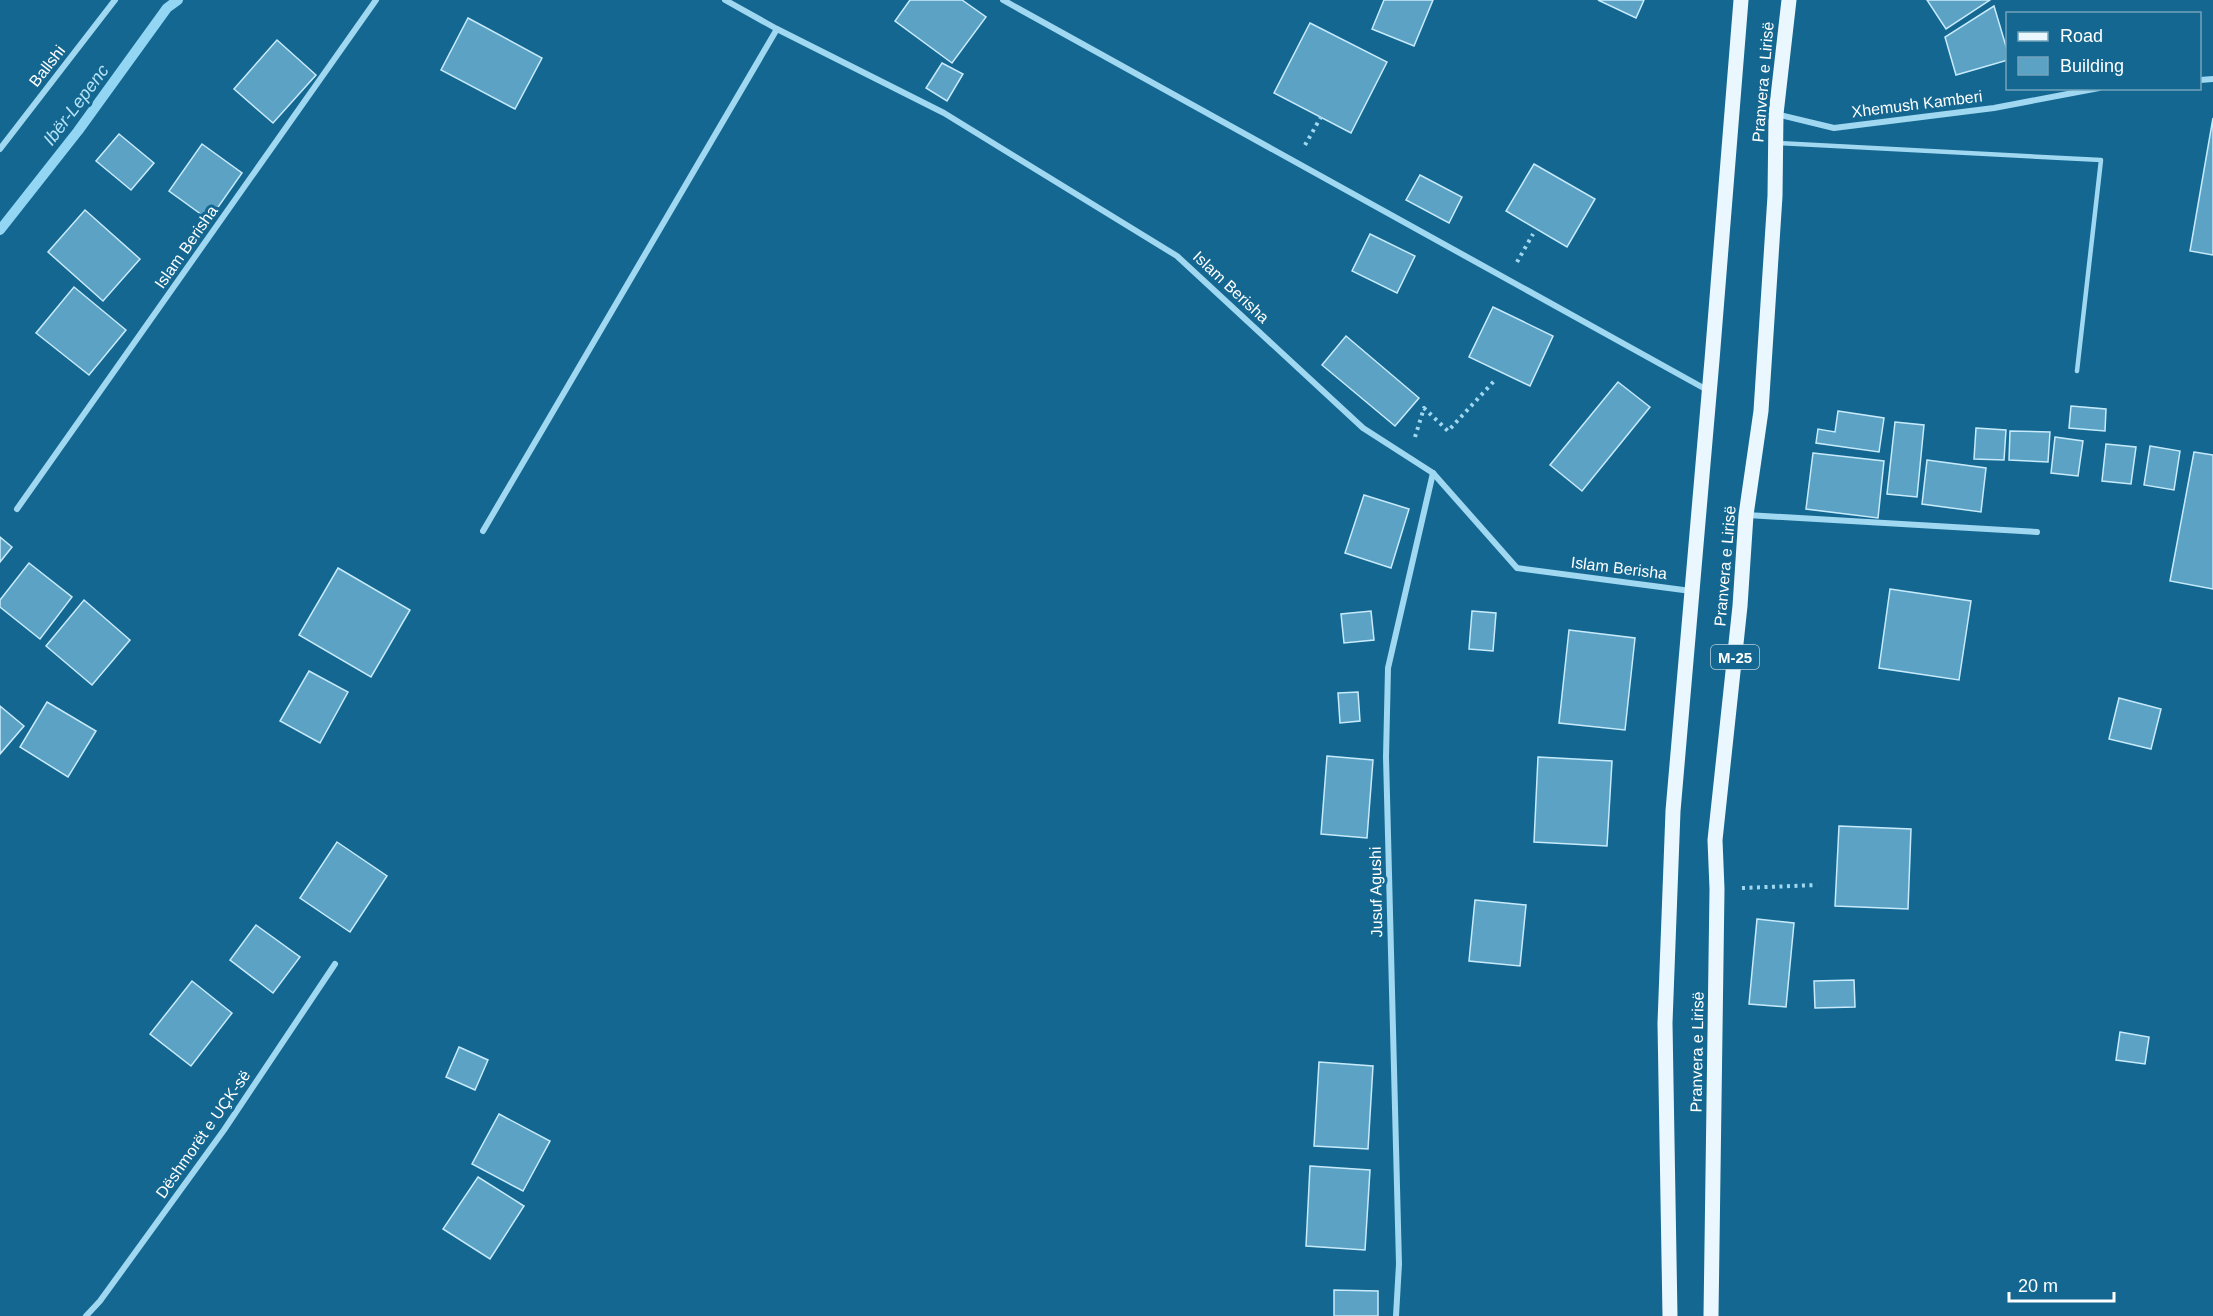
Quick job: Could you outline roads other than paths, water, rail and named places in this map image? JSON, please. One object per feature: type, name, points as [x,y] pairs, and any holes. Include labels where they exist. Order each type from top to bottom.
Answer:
[{"type":"main road","name":"Pranvera e Lirisë","points":[[1670,1316],[1665,1023],[1673,811],[1710,392],[1741,0]]},
{"type":"main road","name":"Pranvera e Lirisë","points":[[1712,1316],[1717,889],[1715,840],[1740,606],[1746,514],[1761,411],[1775,196],[1774,143],[1789,0]]},
{"type":"street","name":"Ballshi","points":[[0,149],[116,0]]},
{"type":"street","name":"Islam Berisha","points":[[17,509],[376,0]]},
{"type":"street","name":"Islam Berisha","points":[[725,0],[944,113],[1177,256],[1363,428],[1433,473],[1517,568],[1692,591]]},
{"type":"street","points":[[1003,0],[1710,392]]},
{"type":"street","points":[[483,531],[777,28]]},
{"type":"street","name":"Xhemush Kamberi","points":[[1776,114],[1834,128],[1994,108],[2088,90]]},
{"type":"street","name":"Jusuf Agushi","points":[[1396,1316],[1399,1264],[1386,757],[1388,668],[1433,473]]},
{"type":"street","points":[[1746,514],[2037,532]]},
{"type":"street","name":"Dëshmorët e UÇK-së","points":[[87,1316],[224,1130],[335,964]]},
{"type":"lane","points":[[1774,143],[2101,160],[2077,371]]},
{"type":"waterway","name":"Ibër-Lepenc","points":[[0,230],[78,131],[167,8],[178,0]]}]
